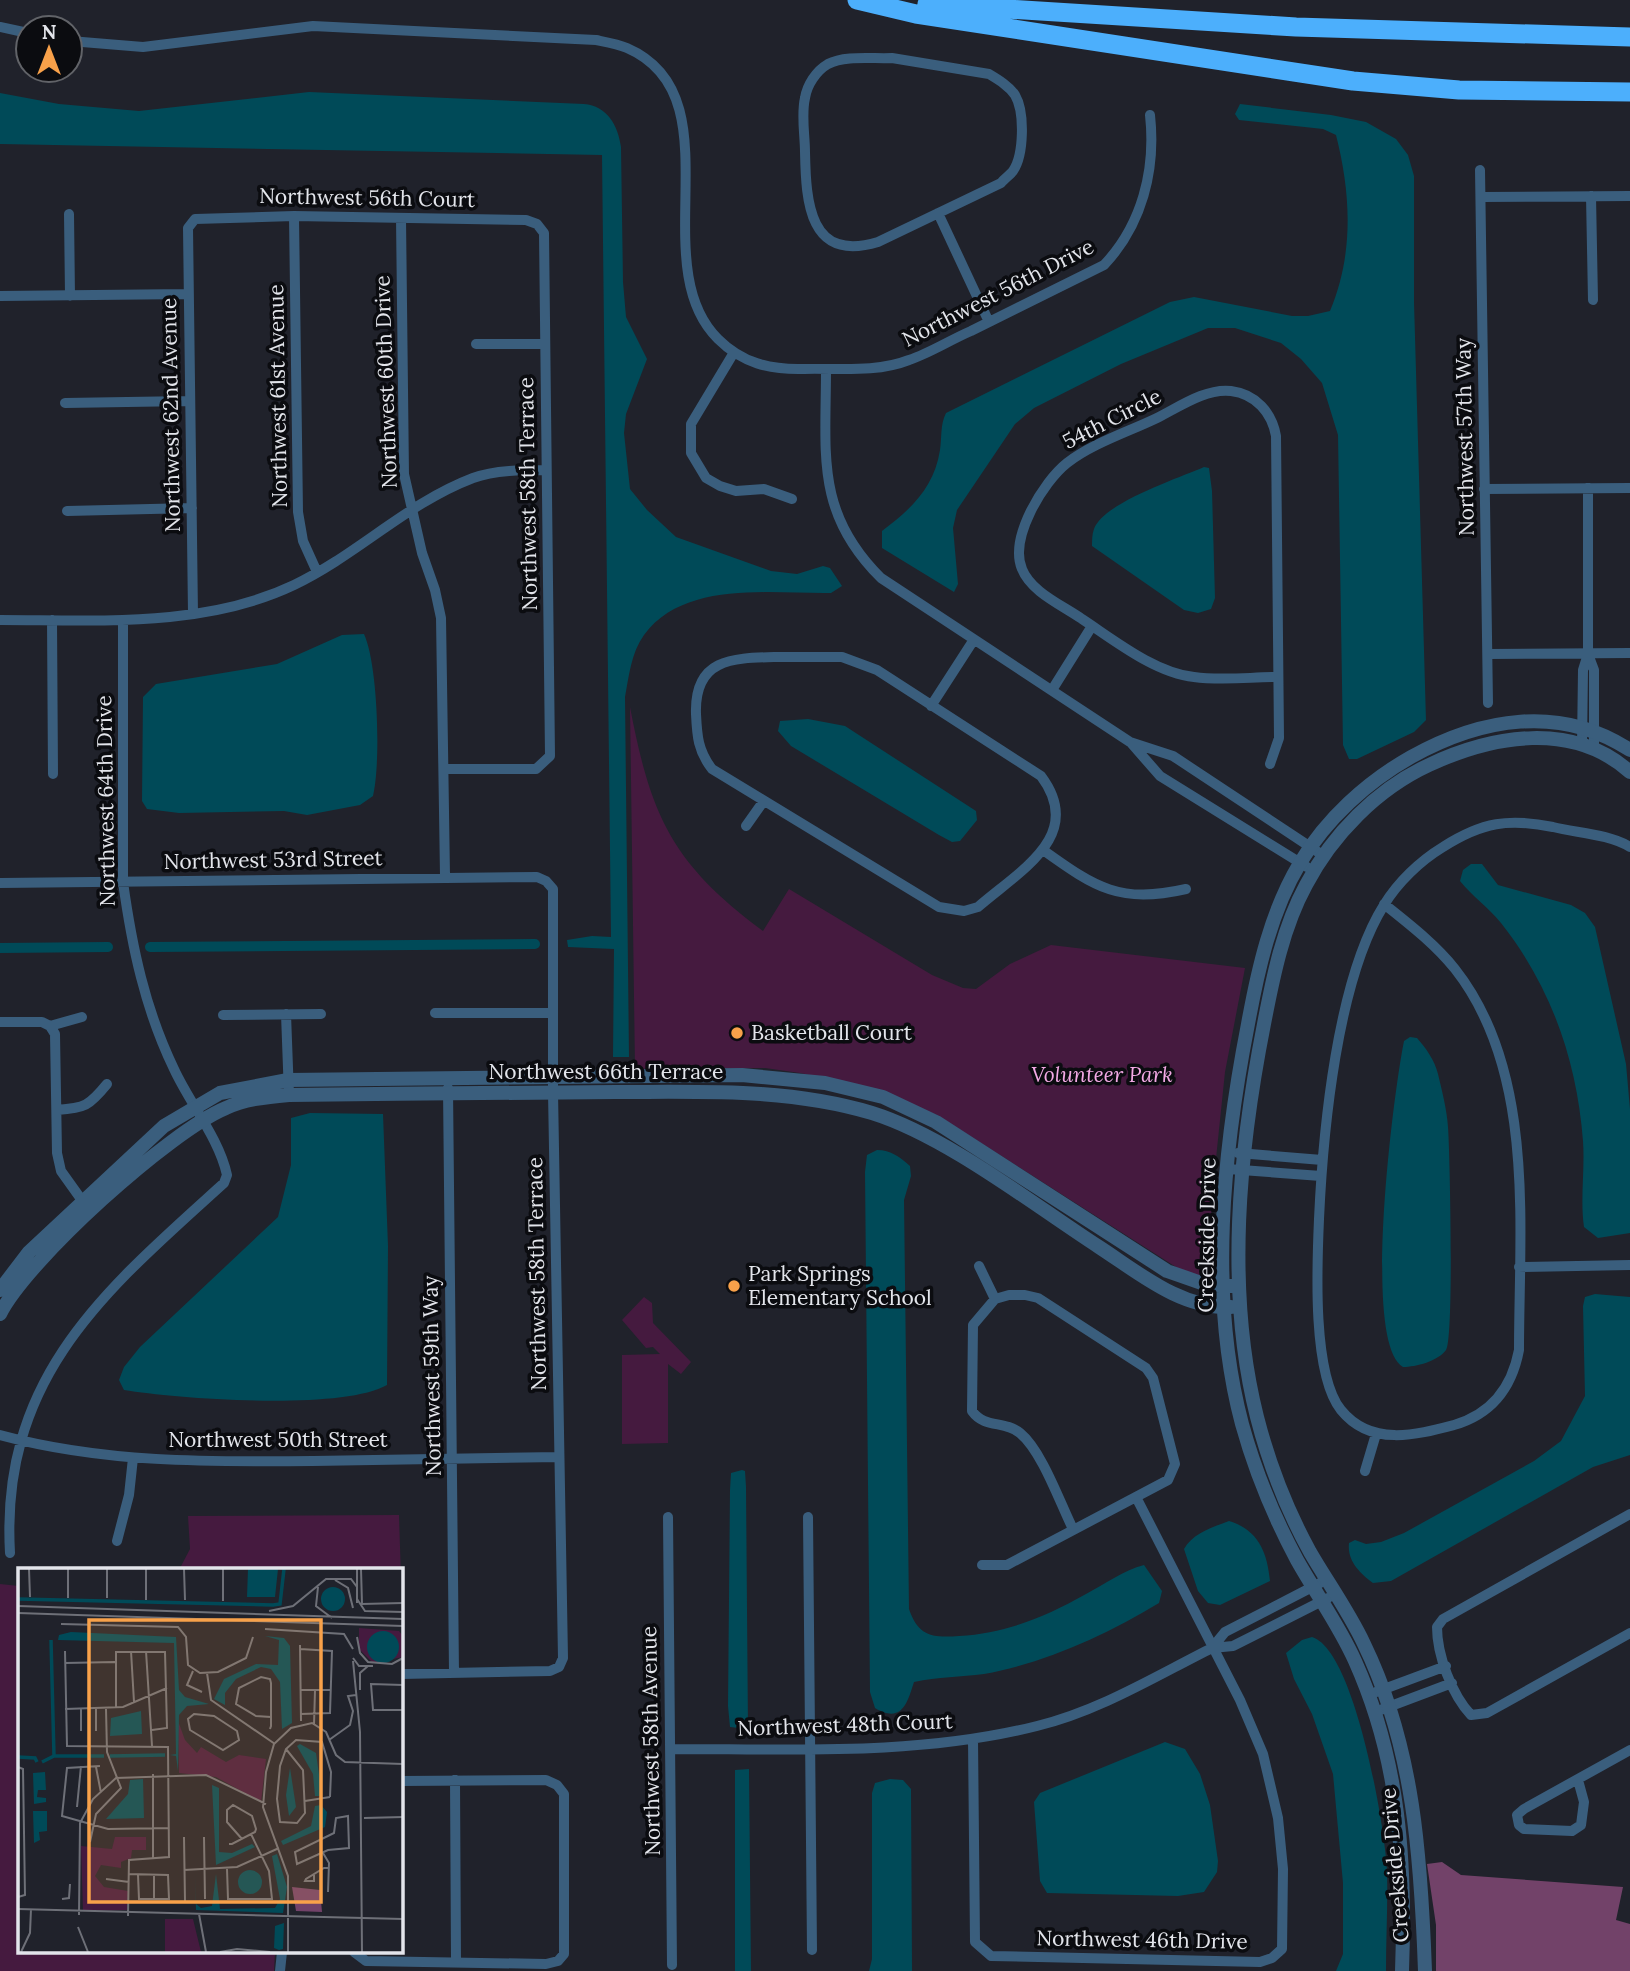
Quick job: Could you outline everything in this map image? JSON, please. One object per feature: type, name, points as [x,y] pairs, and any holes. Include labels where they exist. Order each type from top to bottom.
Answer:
[{"type":"highway","points":[[857,0],[916,14],[1353,81],[1459,90],[1630,92]]},
{"type":"highway","points":[[884,0],[1271,26],[1630,37]]},
{"type":"street","name":"Northwest 56th Drive","points":[[84,42],[143,47],[313,26],[596,40],[627,48],[653,65],[673,92],[682,115],[685,142],[686,269],[698,315],[733,354],[778,370],[872,368],[908,361],[1104,265],[1123,244],[1136,222],[1153,145],[1150,115]]},
{"type":"street","points":[[892,58],[989,74],[1003,82],[1015,95],[1020,110],[1020,135],[1014,171],[1001,183],[938,214],[863,247],[846,246],[831,240],[817,228],[809,212],[806,193],[804,100],[817,72],[830,63],[892,58]]},
{"type":"street","name":"Northwest 57th Way","points":[[1480,170],[1488,703]]},
{"type":"street","points":[[1591,196],[1593,300]]},
{"type":"street","points":[[1482,197],[1630,196]]},
{"type":"street","points":[[69,214],[70,296]]},
{"type":"street","points":[[938,214],[989,322]]},
{"type":"street","name":"Northwest 56th Court","points":[[195,219],[294,216],[526,220],[537,224]]},
{"type":"street","name":"Northwest 61st Avenue","points":[[294,216],[298,512],[303,541],[317,572]]},
{"type":"street","name":"Northwest 60th Drive","points":[[401,218],[404,474],[441,618],[445,876]]},
{"type":"street","name":"Northwest 62nd Avenue","points":[[193,614],[188,228],[195,219]]},
{"type":"street","name":"Northwest 58th Terrace","points":[[443,769],[536,769],[550,756],[544,233],[537,224]]},
{"type":"street","points":[[0,296],[188,295]]},
{"type":"street","points":[[476,344],[545,344]]},
{"type":"street","points":[[733,354],[691,424],[691,453],[706,478],[720,486],[736,491],[764,489],[792,499]]},
{"type":"street","points":[[826,369],[826,466],[839,524],[858,555],[881,578],[1130,742],[1160,776],[1314,872]]},
{"type":"street","name":"54th Circle","points":[[1270,764],[1279,738],[1275,429],[1268,412],[1256,401],[1232,391],[1205,395],[1068,462],[1056,473],[1024,524],[1018,557],[1023,572],[1034,587],[1092,626],[1173,673],[1194,677],[1278,677]]},
{"type":"street","points":[[65,403],[189,401]]},
{"type":"street","points":[[0,620],[123,620],[193,614],[244,604],[293,585],[317,572],[411,509],[475,477],[516,470],[546,470]]},
{"type":"street","points":[[1588,488],[1588,654],[1594,670],[1588,747]]},
{"type":"street","points":[[1484,489],[1630,488]]},
{"type":"street","points":[[67,511],[191,508]]},
{"type":"street","points":[[52,620],[53,774]]},
{"type":"street","name":"Northwest 64th Drive","points":[[10,1553],[8,1497],[18,1440],[33,1398],[55,1355],[86,1312],[224,1183],[227,1175],[225,1165],[153,1022],[138,973],[123,882],[123,620]]},
{"type":"street","points":[[1052,690],[1092,626]]},
{"type":"street","points":[[931,706],[973,640]]},
{"type":"street","points":[[1488,654],[1630,653]]},
{"type":"street","points":[[842,657],[877,670],[931,706],[1041,776],[1057,805],[1053,836],[1043,850],[978,907],[951,911],[939,907],[712,769],[699,747],[697,693],[710,669],[736,658],[842,657]]},
{"type":"street","name":"Creekside Drive","points":[[1402,1971],[1404,1881],[1400,1822],[1390,1765],[1375,1712],[1340,1632],[1274,1512],[1252,1455],[1235,1394],[1224,1308],[1224,1286],[1229,1152],[1241,1059],[1261,966],[1276,915],[1300,862],[1362,791],[1397,765],[1437,744],[1505,722],[1544,720],[1588,728],[1630,750]]},
{"type":"street","name":"Creekside Drive","points":[[1424,1971],[1422,1896],[1413,1801],[1390,1707],[1365,1645],[1291,1513],[1270,1460],[1251,1391],[1240,1286],[1245,1153],[1259,1047],[1276,971],[1297,904],[1324,856],[1363,811],[1382,794],[1428,765],[1509,739],[1551,738],[1588,747],[1630,772]]},
{"type":"street","points":[[1130,742],[1173,756],[1324,856]]},
{"type":"street","points":[[1193,795],[1205,777]]},
{"type":"street","points":[[746,826],[763,802]]},
{"type":"street","points":[[1384,904],[1422,934],[1455,969],[1484,1017],[1499,1049],[1511,1096],[1516,1140],[1519,1350],[1514,1375],[1499,1397],[1480,1413],[1462,1422],[1415,1435],[1376,1434],[1342,1411],[1330,1390],[1318,1303],[1322,1160],[1344,1019],[1358,962],[1384,904],[1412,870],[1456,838],[1480,828],[1520,820],[1630,847]]},
{"type":"street","points":[[1043,850],[1099,888],[1154,896],[1186,889]]},
{"type":"street","name":"Northwest 53rd Street","points":[[0,883],[445,876],[537,877],[546,881]]},
{"type":"street","name":"Northwest 58th Terrace","points":[[454,1673],[550,1671],[559,1667],[563,1658],[553,1085],[553,889],[546,881]]},
{"type":"street","points":[[435,1013],[553,1013]]},
{"type":"street","points":[[286,1014],[288,1088]]},
{"type":"street","points":[[223,1015],[321,1014]]},
{"type":"street","points":[[50,1026],[82,1017]]},
{"type":"street","points":[[0,1022],[42,1022],[50,1026],[55,1034],[57,1153],[61,1171],[86,1206]]},
{"type":"street","points":[[686,1075],[686,1092]]},
{"type":"street","name":"Northwest 66th Terrace","points":[[553,1085],[686,1075],[770,1076],[825,1083],[883,1097],[936,1122],[1167,1271],[1187,1280],[1240,1286]]},
{"type":"street","points":[[57,1110],[80,1108],[92,1103],[107,1084]]},
{"type":"street","name":"Northwest 66th Terrace","points":[[1,1301],[86,1206],[164,1126],[220,1093],[288,1088],[553,1085],[686,1092],[771,1092],[823,1099],[876,1114],[930,1138],[1161,1288],[1183,1298],[1224,1308],[1241,1307]]},
{"type":"street","name":"Northwest 59th Way","points":[[448,1086],[454,1673]]},
{"type":"street","name":"Northwest 66th Terrace","points":[[86,1206],[201,1121],[226,1107],[288,1088]]},
{"type":"street","points":[[1229,1152],[1322,1160]]},
{"type":"street","points":[[1228,1169],[1321,1176]]},
{"type":"street","points":[[1519,1267],[1630,1265]]},
{"type":"street","points":[[979,1266],[995,1300]]},
{"type":"street","points":[[982,1565],[1007,1565],[1168,1480],[1174,1472],[1175,1464],[1153,1378],[1146,1368],[1038,1298],[1009,1295],[995,1300],[973,1325],[972,1411],[988,1425],[1017,1430],[1030,1442],[1073,1530]]},
{"type":"street","points":[[1365,1471],[1376,1434]]},
{"type":"street","name":"Northwest 50th Street","points":[[0,1435],[132,1458],[215,1462],[559,1457]]},
{"type":"street","points":[[117,1541],[129,1495],[132,1458]]},
{"type":"street","name":"Northwest 46th Drive","points":[[973,1739],[975,1942],[980,1949],[991,1956],[1260,1962],[1272,1958],[1282,1949],[1284,1935],[1278,1818],[1263,1754],[1136,1497]]},
{"type":"street","points":[[1630,1514],[1443,1619],[1437,1627],[1437,1637],[1452,1684],[1462,1705],[1471,1714],[1487,1713],[1630,1633]]},
{"type":"street","name":"Northwest 58th Avenue","points":[[668,1517],[672,1965]]},
{"type":"street","points":[[808,1517],[812,1950]]},
{"type":"street","name":"Northwest 48th Court","points":[[1212,1648],[1225,1632],[1328,1580]]},
{"type":"street","name":"Northwest 48th Court","points":[[671,1749],[811,1749],[908,1745],[973,1739],[1039,1726],[1093,1706],[1212,1648],[1233,1646],[1336,1594]]},
{"type":"street","points":[[1368,1695],[1446,1666]]},
{"type":"street","points":[[402,1674],[454,1673]]},
{"type":"street","points":[[1375,1712],[1452,1684]]},
{"type":"street","points":[[1578,1780],[1584,1802],[1581,1825],[1572,1831],[1524,1829],[1519,1825],[1517,1815],[1524,1809],[1630,1750]]},
{"type":"street","points":[[455,1780],[456,1962]]},
{"type":"street","points":[[356,1954],[366,1961],[546,1964],[558,1961],[564,1954],[564,1794],[557,1785],[546,1780],[402,1781]]},
{"type":"green space","name":"Volunteer Park","points":[[630,707],[647,779],[670,835],[707,883],[763,931],[789,889],[932,975],[963,988],[976,989],[1010,964],[1051,945],[1245,968],[1225,1072],[1212,1197],[1208,1275],[1200,1277],[1187,1274],[937,1115],[846,1083],[800,1073],[765,1068],[635,1069]]},
{"type":"green space","points":[[644,1297],[652,1303],[653,1323],[691,1362],[681,1374],[668,1364],[668,1443],[622,1444],[622,1355],[660,1354],[653,1347],[646,1348],[622,1320]]},
{"type":"green space","points":[[399,1515],[401,1568],[180,1568],[190,1549],[188,1516]]},
{"type":"green space","points":[[0,1584],[18,1586],[18,1954],[275,1954],[274,1971],[0,1971]]},
{"type":"shaded area","points":[[1442,1862],[1461,1875],[1623,1887],[1616,1920],[1630,1924],[1630,1971],[1436,1971],[1436,1925],[1427,1864]]},
{"type":"water","points":[[309,92],[584,104],[599,108],[605,113],[614,124],[621,147],[626,317],[647,359],[626,414],[624,433],[630,489],[647,510],[676,537],[771,571],[797,574],[823,566],[830,568],[842,586],[831,593],[730,594],[682,605],[661,617],[644,635],[636,649],[625,697],[629,1057],[613,1057],[614,949],[568,947],[567,940],[592,936],[611,937],[602,155],[0,144],[0,93],[59,104],[139,111]]},
{"type":"water","points":[[1240,104],[1366,122],[1396,139],[1408,155],[1414,176],[1414,302],[1426,720],[1414,732],[1357,759],[1349,759],[1343,745],[1338,435],[1322,383],[1301,359],[1281,343],[1235,328],[1208,328],[1121,364],[1034,408],[1015,424],[957,510],[953,528],[958,584],[954,592],[882,548],[882,531],[912,506],[927,487],[937,463],[946,413],[1170,302],[1194,297],[1292,316],[1330,311],[1343,268],[1348,224],[1345,179],[1336,135],[1323,129],[1239,120],[1235,114]]},
{"type":"water","points":[[1204,467],[1209,468],[1212,491],[1215,598],[1211,609],[1198,613],[1184,610],[1092,546],[1092,540],[1100,519],[1111,510],[1143,492]]},
{"type":"water","points":[[364,634],[369,648],[377,714],[377,761],[373,796],[360,805],[307,815],[284,811],[179,813],[147,809],[142,801],[143,697],[156,684],[277,664],[342,635]]},
{"type":"water","points":[[808,719],[845,726],[976,811],[977,820],[960,841],[952,842],[939,835],[791,746],[778,731],[780,721]]},
{"type":"water","points":[[1471,864],[1482,864],[1498,885],[1571,905],[1585,913],[1595,927],[1626,1064],[1630,1109],[1630,1233],[1598,1238],[1584,1227],[1583,1141],[1568,1053],[1547,999],[1519,947],[1496,918],[1460,881],[1463,870]]},
{"type":"water","points":[[1410,1037],[1417,1038],[1435,1064],[1447,1114],[1451,1281],[1446,1350],[1426,1363],[1403,1367],[1391,1348],[1384,1313],[1382,1266],[1388,1159],[1399,1068],[1404,1041]]},
{"type":"water","points":[[310,1113],[383,1114],[388,1246],[387,1385],[365,1393],[335,1398],[259,1401],[182,1397],[124,1390],[119,1380],[124,1367],[140,1347],[278,1217],[291,1165],[291,1118]]},
{"type":"water","points":[[877,1150],[891,1153],[903,1160],[910,1166],[911,1176],[904,1200],[909,1609],[917,1625],[934,1635],[959,1636],[1025,1623],[1144,1565],[1162,1591],[1159,1603],[1096,1637],[1052,1655],[984,1674],[914,1682],[903,1708],[892,1714],[875,1708],[870,1692],[865,1172],[867,1155]]},
{"type":"water","points":[[1595,1294],[1630,1297],[1630,1455],[1593,1467],[1391,1581],[1373,1583],[1352,1561],[1349,1543],[1355,1540],[1366,1544],[1381,1542],[1404,1533],[1534,1461],[1561,1441],[1585,1396],[1583,1306],[1585,1297]]},
{"type":"water","points":[[745,1471],[746,1487],[748,1729],[730,1727],[728,1706],[731,1473]]},
{"type":"water","points":[[1229,1521],[1247,1530],[1259,1543],[1270,1581],[1220,1605],[1208,1603],[1198,1591],[1184,1549],[1198,1535]]},
{"type":"water","points":[[1312,1637],[1327,1649],[1342,1673],[1365,1742],[1374,1781],[1387,1870],[1386,1971],[1336,1971],[1343,1954],[1343,1883],[1333,1774],[1312,1714],[1294,1679],[1286,1653],[1302,1640]]},
{"type":"water","points":[[1165,1742],[1185,1749],[1200,1774],[1210,1805],[1218,1861],[1217,1872],[1204,1892],[1178,1896],[1047,1893],[1040,1881],[1034,1802],[1040,1793]]},
{"type":"water","points":[[749,1769],[751,1971],[735,1971],[735,1770]]},
{"type":"water","points":[[890,1779],[903,1780],[911,1789],[912,1971],[869,1971],[872,1959],[872,1793],[875,1783]]},
{"type":"waterway","points":[[150,947],[535,944]]},
{"type":"waterway","points":[[0,948],[108,947]]},
{"type":"place","name":"Basketball Court","points":[[737,1033]]},
{"type":"place","name":"Park Springs Elementary School","points":[[734,1286]]}]
